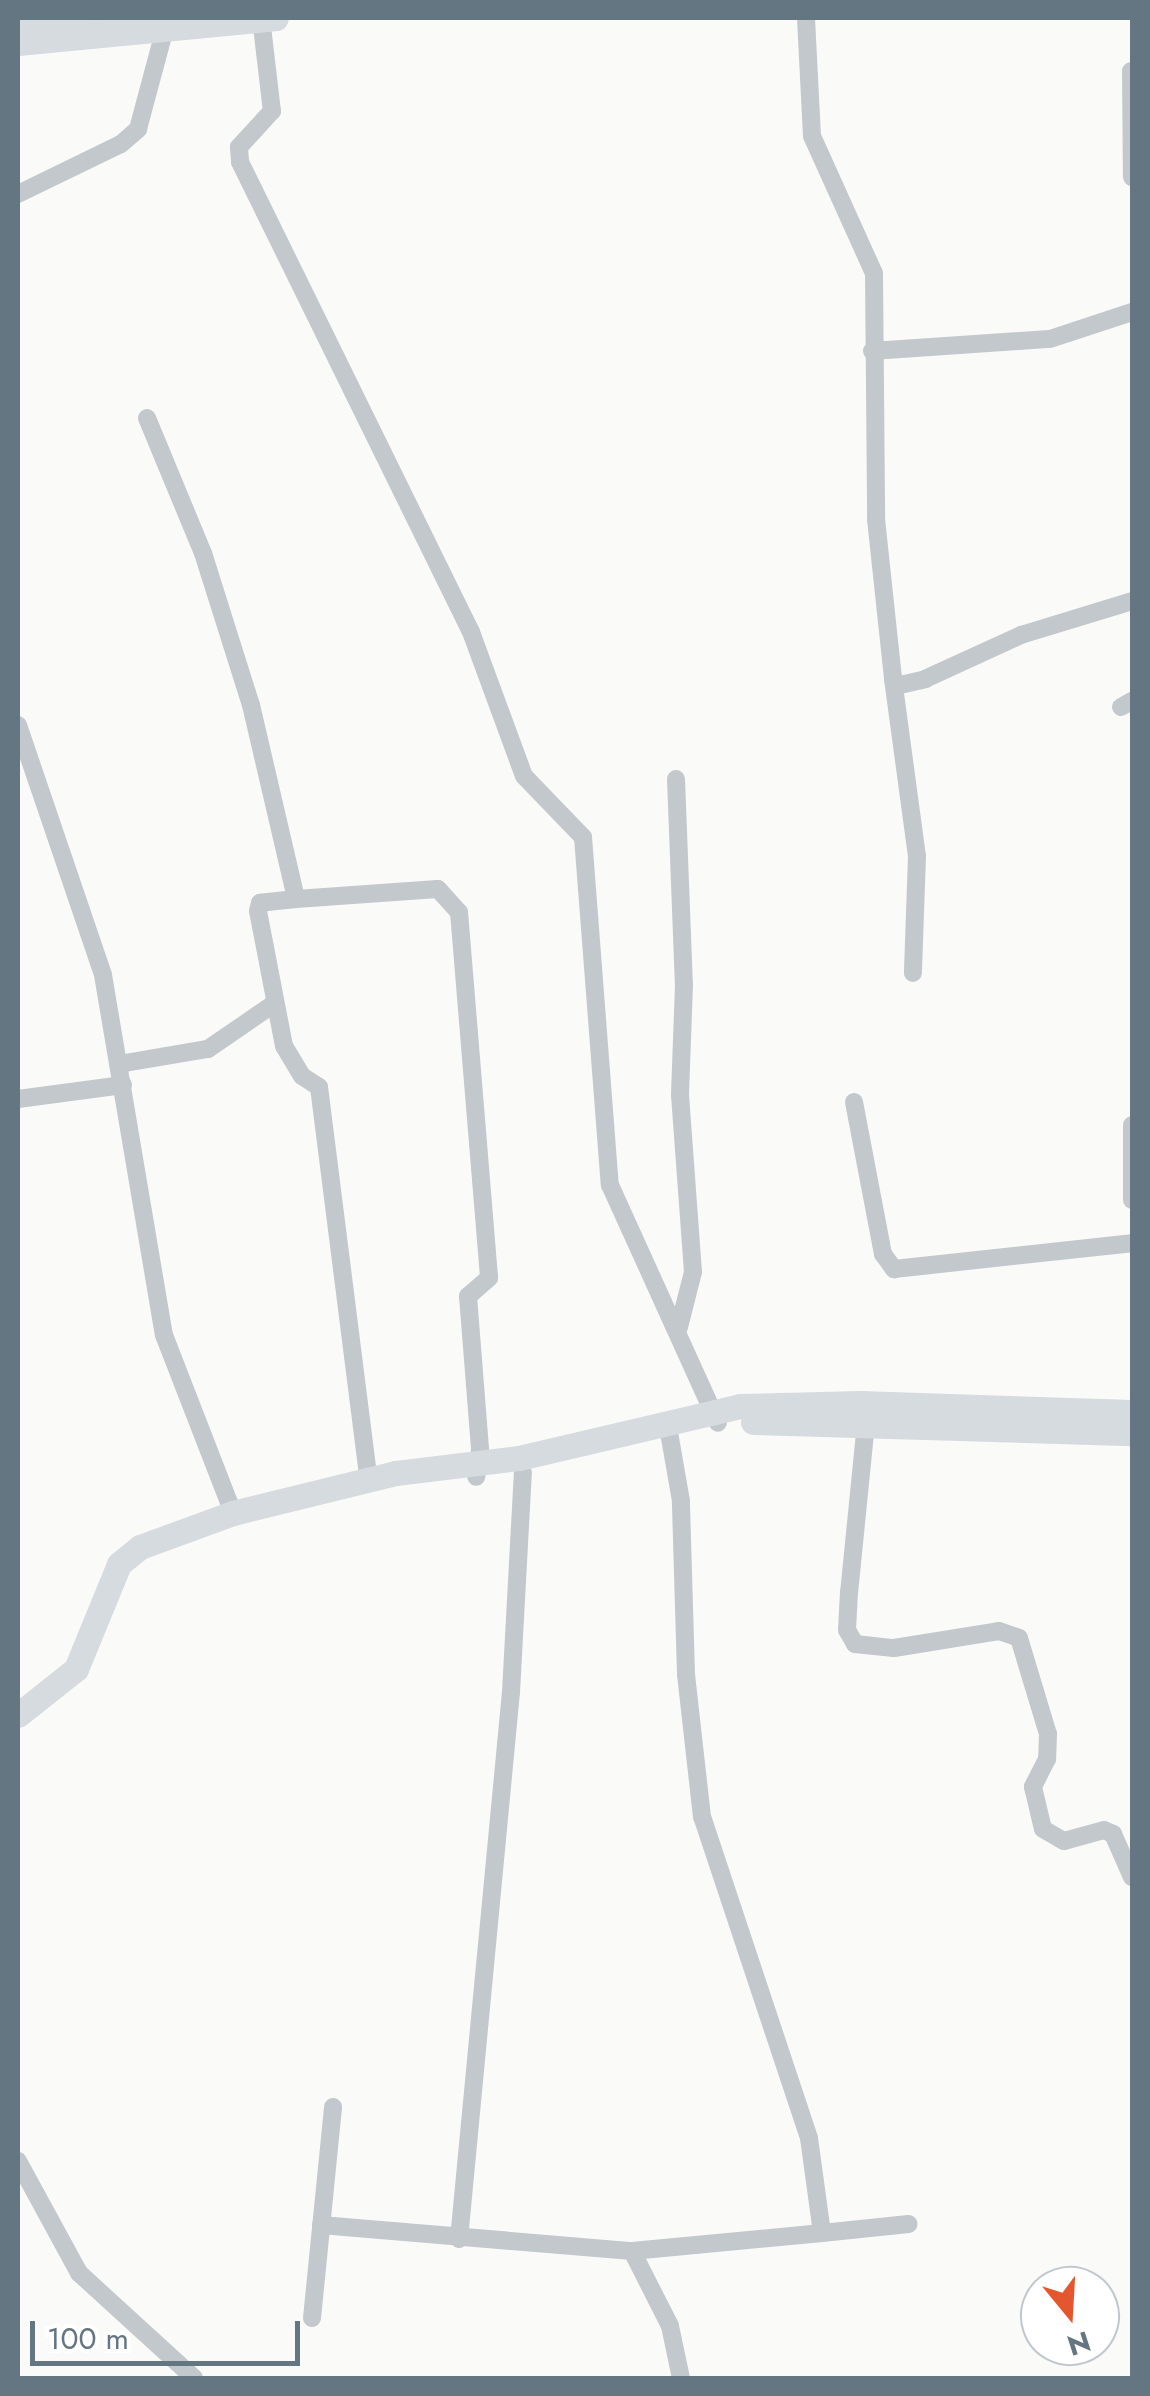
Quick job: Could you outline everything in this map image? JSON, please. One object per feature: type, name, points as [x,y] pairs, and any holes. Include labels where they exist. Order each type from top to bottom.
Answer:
[{"type":"street","points":[[18,23],[130,18]]},
{"type":"street","points":[[18,43],[166,24],[266,18],[272,111],[239,147],[240,162],[471,632],[524,776],[583,837],[610,1185],[625,1230],[679,1326],[716,1416]]},
{"type":"street","points":[[806,18],[812,136],[874,273],[876,519],[893,680],[918,856],[913,974]]},
{"type":"street","points":[[18,194],[138,128],[166,24]]},
{"type":"street","points":[[1130,71],[1132,177]]},
{"type":"street","points":[[872,351],[1050,339],[1132,312]]},
{"type":"street","points":[[147,418],[203,552],[239,667],[296,899]]},
{"type":"street","points":[[893,680],[910,684],[1021,635],[1132,602]]},
{"type":"street","points":[[18,725],[98,958],[164,1336],[233,1512]]},
{"type":"street","points":[[676,779],[684,986],[680,1095],[693,1272],[679,1326]]},
{"type":"street","points":[[375,1482],[320,1087],[290,1060],[275,1004],[258,911],[260,902],[438,888],[459,912],[489,1278],[468,1296],[477,1470]]},
{"type":"street","points":[[119,1064],[208,1049],[275,1004]]},
{"type":"street","points":[[18,1099],[123,1085]]},
{"type":"street","points":[[854,1102],[883,1254],[894,1269],[1132,1243]]},
{"type":"street","points":[[1132,1125],[1132,1200]]},
{"type":"street","points":[[477,1470],[716,1416],[860,1403],[1130,1417]]},
{"type":"street","points":[[716,1416],[866,1423],[1130,1417]]},
{"type":"street","points":[[866,1423],[847,1630],[855,1644],[894,1648],[999,1631],[1019,1638],[1048,1734],[1048,1759],[1033,1787],[1043,1829],[1064,1841],[1104,1830],[1113,1834],[1132,1877]]},
{"type":"street","points":[[18,1715],[76,1670],[119,1564],[140,1547],[233,1512],[375,1482],[396,1474],[523,1472],[669,1427]]},
{"type":"street","points":[[669,1427],[681,1501],[686,1674],[702,1817],[809,2138],[822,2233]]},
{"type":"street","points":[[459,2239],[511,1692],[523,1472]]},
{"type":"street","points":[[312,2318],[334,2107]]},
{"type":"street","points":[[18,2161],[79,2273],[194,2378]]},
{"type":"street","points":[[321,2225],[632,2251],[908,2224]]},
{"type":"street","points":[[632,2251],[670,2326],[681,2378]]}]
